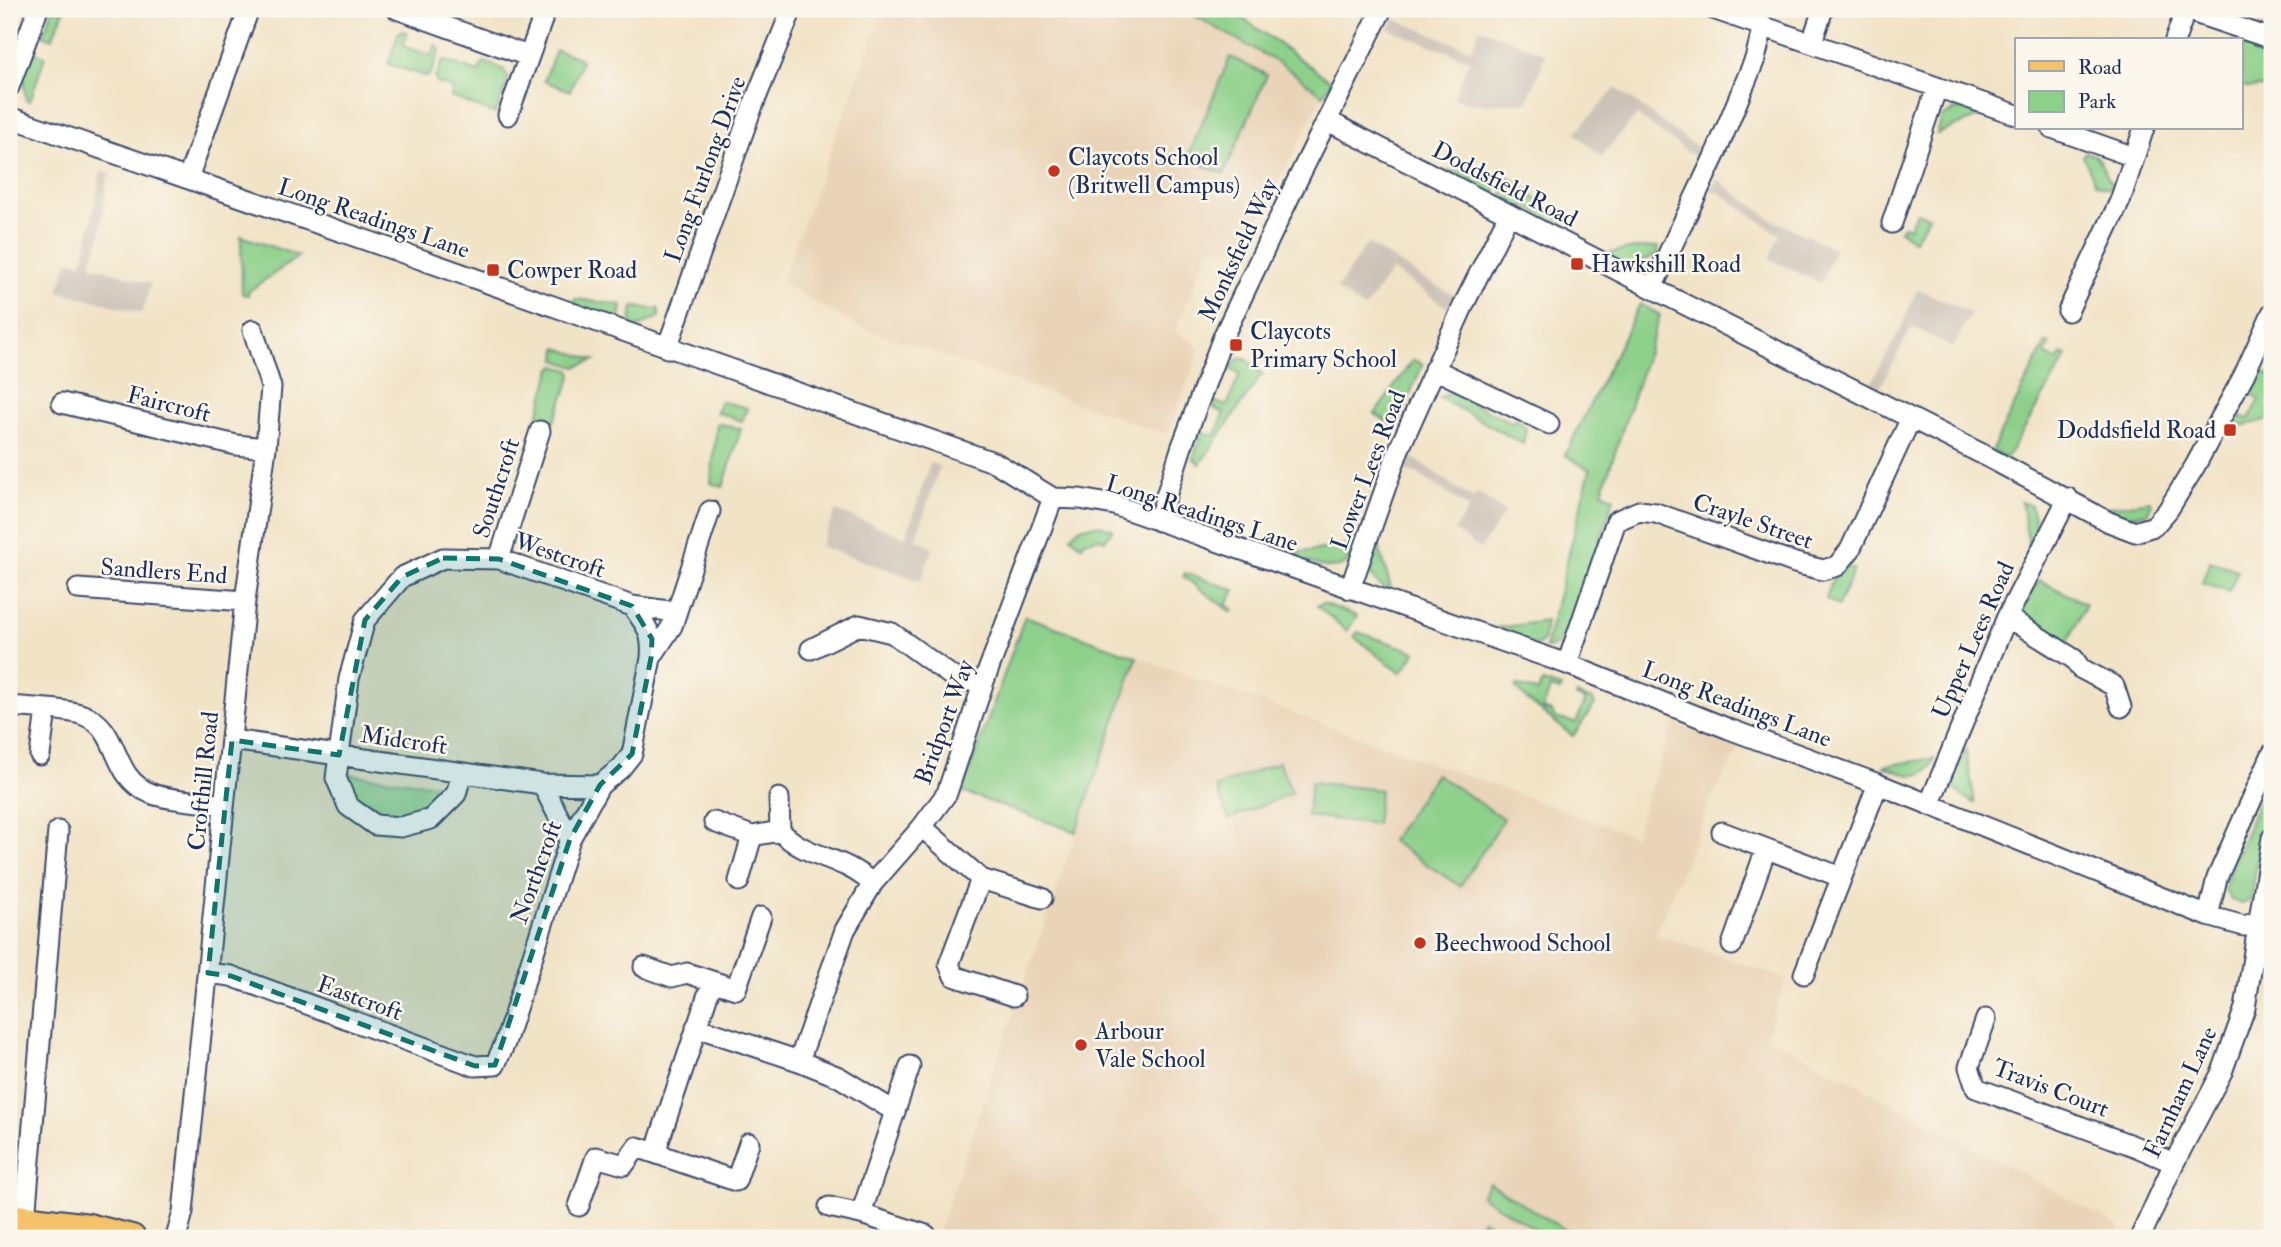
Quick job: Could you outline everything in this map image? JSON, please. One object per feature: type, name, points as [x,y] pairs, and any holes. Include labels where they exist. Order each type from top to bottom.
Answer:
[{"type":"main road","points":[[17,1218],[89,1227],[132,1238]]},
{"type":"street","points":[[9,87],[38,9]]},
{"type":"street","points":[[188,178],[250,9]]},
{"type":"street","points":[[397,9],[528,56]]},
{"type":"street","points":[[508,115],[546,9]]},
{"type":"street","name":"Long Furlong Drive","points":[[667,348],[750,113],[792,9]]},
{"type":"street","name":"Monksfield Way","points":[[1158,521],[1182,446],[1223,337],[1382,9]]},
{"type":"street","points":[[1713,9],[2015,114]]},
{"type":"street","points":[[1812,42],[1823,9]]},
{"type":"street","points":[[2176,38],[2186,9],[2272,39]]},
{"type":"street","points":[[1651,288],[1712,163],[1755,59],[1763,27]]},
{"type":"street","points":[[1892,223],[1937,87]]},
{"type":"street","name":"Long Readings Lane","points":[[9,117],[996,463],[1053,498],[1114,505],[1567,664],[1729,729],[1878,784],[2208,916],[2244,926],[2258,922]]},
{"type":"street","name":"Doddsfield Road","points":[[1328,121],[1651,288],[2068,498],[2109,522],[2135,532],[2154,526],[2168,510],[2244,375],[2272,313]]},
{"type":"street","points":[[2058,130],[2134,157]]},
{"type":"street","points":[[2068,311],[2120,201],[2143,130]]},
{"type":"street","name":"Lower Lees Road","points":[[1350,589],[1399,449],[1434,369],[1509,214]]},
{"type":"street","name":"Crofthill Road","points":[[176,1238],[183,1212],[245,601],[266,448],[271,387],[253,330]]},
{"type":"street","name":"Lower Lees Road","points":[[1434,369],[1549,424]]},
{"type":"street","name":"Faircroft","points":[[62,403],[236,445],[266,448]]},
{"type":"street","name":"Crayle Street","points":[[1567,664],[1616,521],[1639,511],[1656,513],[1795,563],[1823,570],[1838,566],[1850,550],[1911,418]]},
{"type":"street","name":"Southcroft","points":[[499,559],[540,431]]},
{"type":"street","name":"Bridport Way","points":[[799,1061],[845,930],[873,883],[922,827],[947,793],[983,684],[1053,498]]},
{"type":"street","name":"Upper Lees Road","points":[[1929,805],[2007,617],[2068,498]]},
{"type":"street","name":"Northcroft","points":[[495,1065],[505,1043],[570,839],[600,785],[621,768],[632,754],[651,658],[672,626],[710,510]]},
{"type":"street","name":"Westcroft","points":[[339,755],[349,679],[365,620],[402,577],[443,558],[499,559],[632,606],[676,612]]},
{"type":"street","name":"Sandlers End","points":[[78,589],[245,601]]},
{"type":"street","points":[[632,606],[643,620],[652,639],[651,658]]},
{"type":"street","points":[[2007,617],[2074,659],[2080,668],[2114,686],[2121,707]]},
{"type":"street","points":[[811,649],[833,647],[859,625],[892,634],[953,677],[983,684]]},
{"type":"street","points":[[9,706],[83,715],[107,731],[123,771],[133,782],[151,794],[225,805]]},
{"type":"street","points":[[40,755],[46,710]]},
{"type":"street","name":"Midcroft","points":[[232,740],[542,784],[600,785]]},
{"type":"street","points":[[2208,916],[2217,878],[2272,754]]},
{"type":"street","name":"Midcroft","points":[[339,755],[336,778],[348,806],[375,825],[401,827],[431,819],[456,794],[462,773]]},
{"type":"street","points":[[542,784],[570,839]]},
{"type":"street","points":[[1804,974],[1878,784]]},
{"type":"street","points":[[779,798],[780,831],[793,844],[844,865],[873,883]]},
{"type":"street","points":[[714,822],[752,836],[780,831]]},
{"type":"street","points":[[922,827],[981,880],[1042,898]]},
{"type":"street","points":[[17,1218],[58,831]]},
{"type":"street","points":[[1722,832],[1842,877]]},
{"type":"street","points":[[739,881],[752,836]]},
{"type":"street","name":"Farnham Lane","points":[[2140,1238],[2174,1163],[2222,1072],[2245,1007],[2272,838]]},
{"type":"street","points":[[1732,945],[1766,849]]},
{"type":"street","points":[[981,880],[949,964],[954,976],[1014,996]]},
{"type":"street","points":[[644,967],[672,977],[687,973],[736,989],[761,917]]},
{"type":"street","name":"Eastcroft","points":[[208,973],[231,976],[475,1066],[495,1065]]},
{"type":"street","points":[[655,1153],[712,982]]},
{"type":"street","name":"Travis Court","points":[[1986,1020],[1969,1067],[1976,1088],[2174,1163]]},
{"type":"street","points":[[696,1027],[839,1077],[894,1111]]},
{"type":"street","points":[[861,1214],[910,1066]]},
{"type":"street","points":[[579,1206],[596,1157],[624,1165],[638,1147],[736,1181],[748,1143]]},
{"type":"street","points":[[829,1207],[861,1214],[926,1235]]},
{"type":"highlighted area","points":[[443,558],[499,559],[632,606],[652,639],[651,658],[632,754],[600,785],[570,839],[495,1065],[475,1066],[231,976],[208,973],[232,740],[339,755],[365,620],[402,577]]},
{"type":"shaded area","name":"Claycots School (Britwell Campus)","points":[[883,9],[1183,9],[1284,66],[1323,95],[1244,252],[1210,247],[1175,331],[1194,342],[1199,350],[1168,435],[858,326],[781,283]]},
{"type":"shaded area","points":[[1394,19],[1472,50],[1480,28],[1546,54],[1527,102],[1466,103],[1454,98],[1469,60],[1389,29]]},
{"type":"shaded area","points":[[1616,88],[1688,141],[1705,148],[1700,161],[1637,115],[1601,156],[1575,133]]},
{"type":"shaded area","points":[[101,171],[112,174],[108,177],[93,266],[151,284],[142,313],[58,291],[69,260],[81,263],[85,254]]},
{"type":"shaded area","points":[[1717,179],[1771,219],[1835,249],[1821,283],[1769,259],[1780,235],[1717,191],[1711,192]]},
{"type":"shaded area","points":[[1367,243],[1425,280],[1456,296],[1448,308],[1392,270],[1364,309],[1337,289]]},
{"type":"shaded area","points":[[1920,290],[1971,313],[1953,348],[1912,327],[1880,388],[1881,392],[1870,385],[1901,328],[1916,291]]},
{"type":"shaded area","points":[[1408,454],[1473,499],[1477,493],[1505,512],[1480,549],[1454,531],[1469,508],[1417,473],[1404,470]]},
{"type":"shaded area","points":[[930,463],[940,466],[916,539],[933,547],[921,581],[820,546],[836,511],[906,537]]},
{"type":"shaded area","name":"Beechwood School","points":[[1137,657],[1634,836],[1673,723],[1740,748],[1712,797],[1656,934],[1786,979],[1766,1035],[2119,1226],[2117,1238],[936,1238]]},
{"type":"green space","points":[[53,9],[64,11],[52,39],[37,33],[44,32]]},
{"type":"green space","points":[[1183,9],[1235,9],[1234,12],[1332,82],[1323,95],[1284,66]]},
{"type":"green space","points":[[399,32],[407,33],[403,46],[431,56],[436,44],[440,50],[427,77],[388,64]]},
{"type":"green space","points":[[2242,44],[2272,55],[2272,86],[2250,88],[2242,85]]},
{"type":"green space","points":[[556,50],[580,58],[581,63],[570,91],[544,81]]},
{"type":"green space","points":[[32,52],[45,56],[30,101],[26,100],[23,72]]},
{"type":"green space","points":[[1230,57],[1267,75],[1224,174],[1187,159]]},
{"type":"green space","points":[[443,60],[478,72],[484,62],[503,69],[509,79],[495,114],[451,97],[453,88],[437,83],[435,79]]},
{"type":"green space","points":[[1959,108],[1981,116],[1937,134],[1942,117]]},
{"type":"green space","points":[[2085,152],[2097,156],[2114,190],[2096,184],[2083,156]]},
{"type":"green space","points":[[1480,171],[1500,176],[1492,203],[1438,172]]},
{"type":"green space","points":[[1507,176],[1587,245],[1552,235],[1554,222],[1525,206],[1518,218],[1499,209]]},
{"type":"green space","points":[[1916,212],[1929,216],[1914,241],[1900,230],[1903,226],[1910,227]]},
{"type":"green space","points":[[241,236],[299,256],[249,291],[248,295],[242,294]]},
{"type":"green space","points":[[1659,247],[1657,255],[1628,267],[1608,256],[1609,253],[1628,249]]},
{"type":"green space","points":[[575,299],[622,305],[620,320],[573,307]]},
{"type":"green space","points":[[1640,304],[1660,315],[1602,492],[1614,498],[1570,633],[1554,647],[1545,648],[1590,470],[1565,455]]},
{"type":"green space","points":[[633,307],[659,309],[659,317],[638,327],[630,325]]},
{"type":"green space","points":[[2046,342],[2050,343],[2045,354],[2058,361],[2062,354],[2067,356],[2008,456],[2003,458],[1993,451],[1993,448]]},
{"type":"green space","points":[[557,348],[595,360],[576,367],[556,360]]},
{"type":"green space","points":[[1240,358],[1246,359],[1262,374],[1200,464],[1193,458],[1203,432],[1215,436],[1224,413],[1213,408],[1215,402],[1227,406],[1240,373],[1229,369]]},
{"type":"green space","points":[[1413,360],[1423,364],[1394,426],[1375,414]]},
{"type":"green space","points":[[555,366],[570,370],[572,375],[553,424],[540,420],[538,416],[552,368]]},
{"type":"green space","points":[[2260,371],[2271,376],[2272,374],[2272,419],[2241,426],[2235,423],[2239,417],[2249,419],[2260,400],[2251,393]]},
{"type":"green space","points":[[1450,392],[1513,423],[1515,419],[1521,422],[1526,429],[1523,444],[1440,398]]},
{"type":"green space","points":[[721,401],[747,408],[742,421],[716,412]]},
{"type":"green space","points":[[717,423],[741,429],[723,487],[711,483]]},
{"type":"green space","points":[[2150,501],[2152,504],[2147,513],[2123,517],[2107,511],[2106,507]]},
{"type":"green space","points":[[2021,502],[2031,506],[2038,536],[2030,551]]},
{"type":"green space","points":[[1098,525],[1113,529],[1105,541],[1100,538],[1084,541],[1082,546],[1071,537],[1079,528]]},
{"type":"green space","points":[[1378,543],[1392,592],[1372,577],[1372,560]]},
{"type":"green space","points":[[1356,544],[1349,560],[1337,568],[1320,566],[1289,554]]},
{"type":"green space","points":[[2210,561],[2238,570],[2229,592],[2202,583]]},
{"type":"green space","points":[[1846,566],[1854,570],[1838,606],[1826,599],[1833,578]]},
{"type":"green space","points":[[1185,573],[1235,590],[1226,605],[1233,609],[1231,612],[1183,576]]},
{"type":"green space","points":[[2039,580],[2086,604],[2068,642],[2056,643],[2018,620]]},
{"type":"green space","points":[[1322,603],[1357,616],[1347,631],[1317,606]]},
{"type":"green space","points":[[1025,616],[1137,657],[1076,832],[962,792]]},
{"type":"green space","points":[[1546,621],[1543,641],[1537,646],[1498,633],[1497,628]]},
{"type":"green space","points":[[1358,632],[1416,652],[1401,673],[1354,637]]},
{"type":"green space","points":[[1543,682],[1561,688],[1560,691],[1550,688],[1543,709],[1552,712],[1555,718],[1576,723],[1586,700],[1576,697],[1577,695],[1593,700],[1595,704],[1573,736],[1527,700],[1515,687],[1517,685],[1538,692]]},
{"type":"green space","points":[[1966,749],[1975,803],[1955,789],[1955,773]]},
{"type":"green space","points":[[1935,758],[1925,772],[1919,775],[1906,774],[1883,766]]},
{"type":"green space","points":[[1279,762],[1292,793],[1229,819],[1216,787]]},
{"type":"green space","points":[[2272,766],[2272,805],[2258,855],[2251,900],[2242,904],[2231,900],[2224,889]]},
{"type":"green space","points":[[348,774],[437,785],[447,798],[423,823],[369,824],[341,779]]},
{"type":"green space","points":[[1436,774],[1504,819],[1460,886],[1391,841]]},
{"type":"green space","points":[[1311,782],[1380,790],[1376,824],[1307,816]]},
{"type":"green space","points":[[1489,1183],[1578,1238],[1550,1238],[1481,1196]]},
{"type":"green space","points":[[1483,1220],[1509,1238],[1470,1238]]},
{"type":"place","name":"Claycots School (Britwell Campus)","points":[[1054,171]]},
{"type":"place","name":"Hawkshill Road","points":[[1577,264]]},
{"type":"place","name":"Cowper Road","points":[[493,270]]},
{"type":"place","name":"Claycots Primary School","points":[[1236,345]]},
{"type":"place","name":"Doddsfield Road","points":[[2230,430]]},
{"type":"place","name":"Beechwood School","points":[[1420,943]]},
{"type":"place","name":"Arbour Vale School","points":[[1081,1045]]}]
